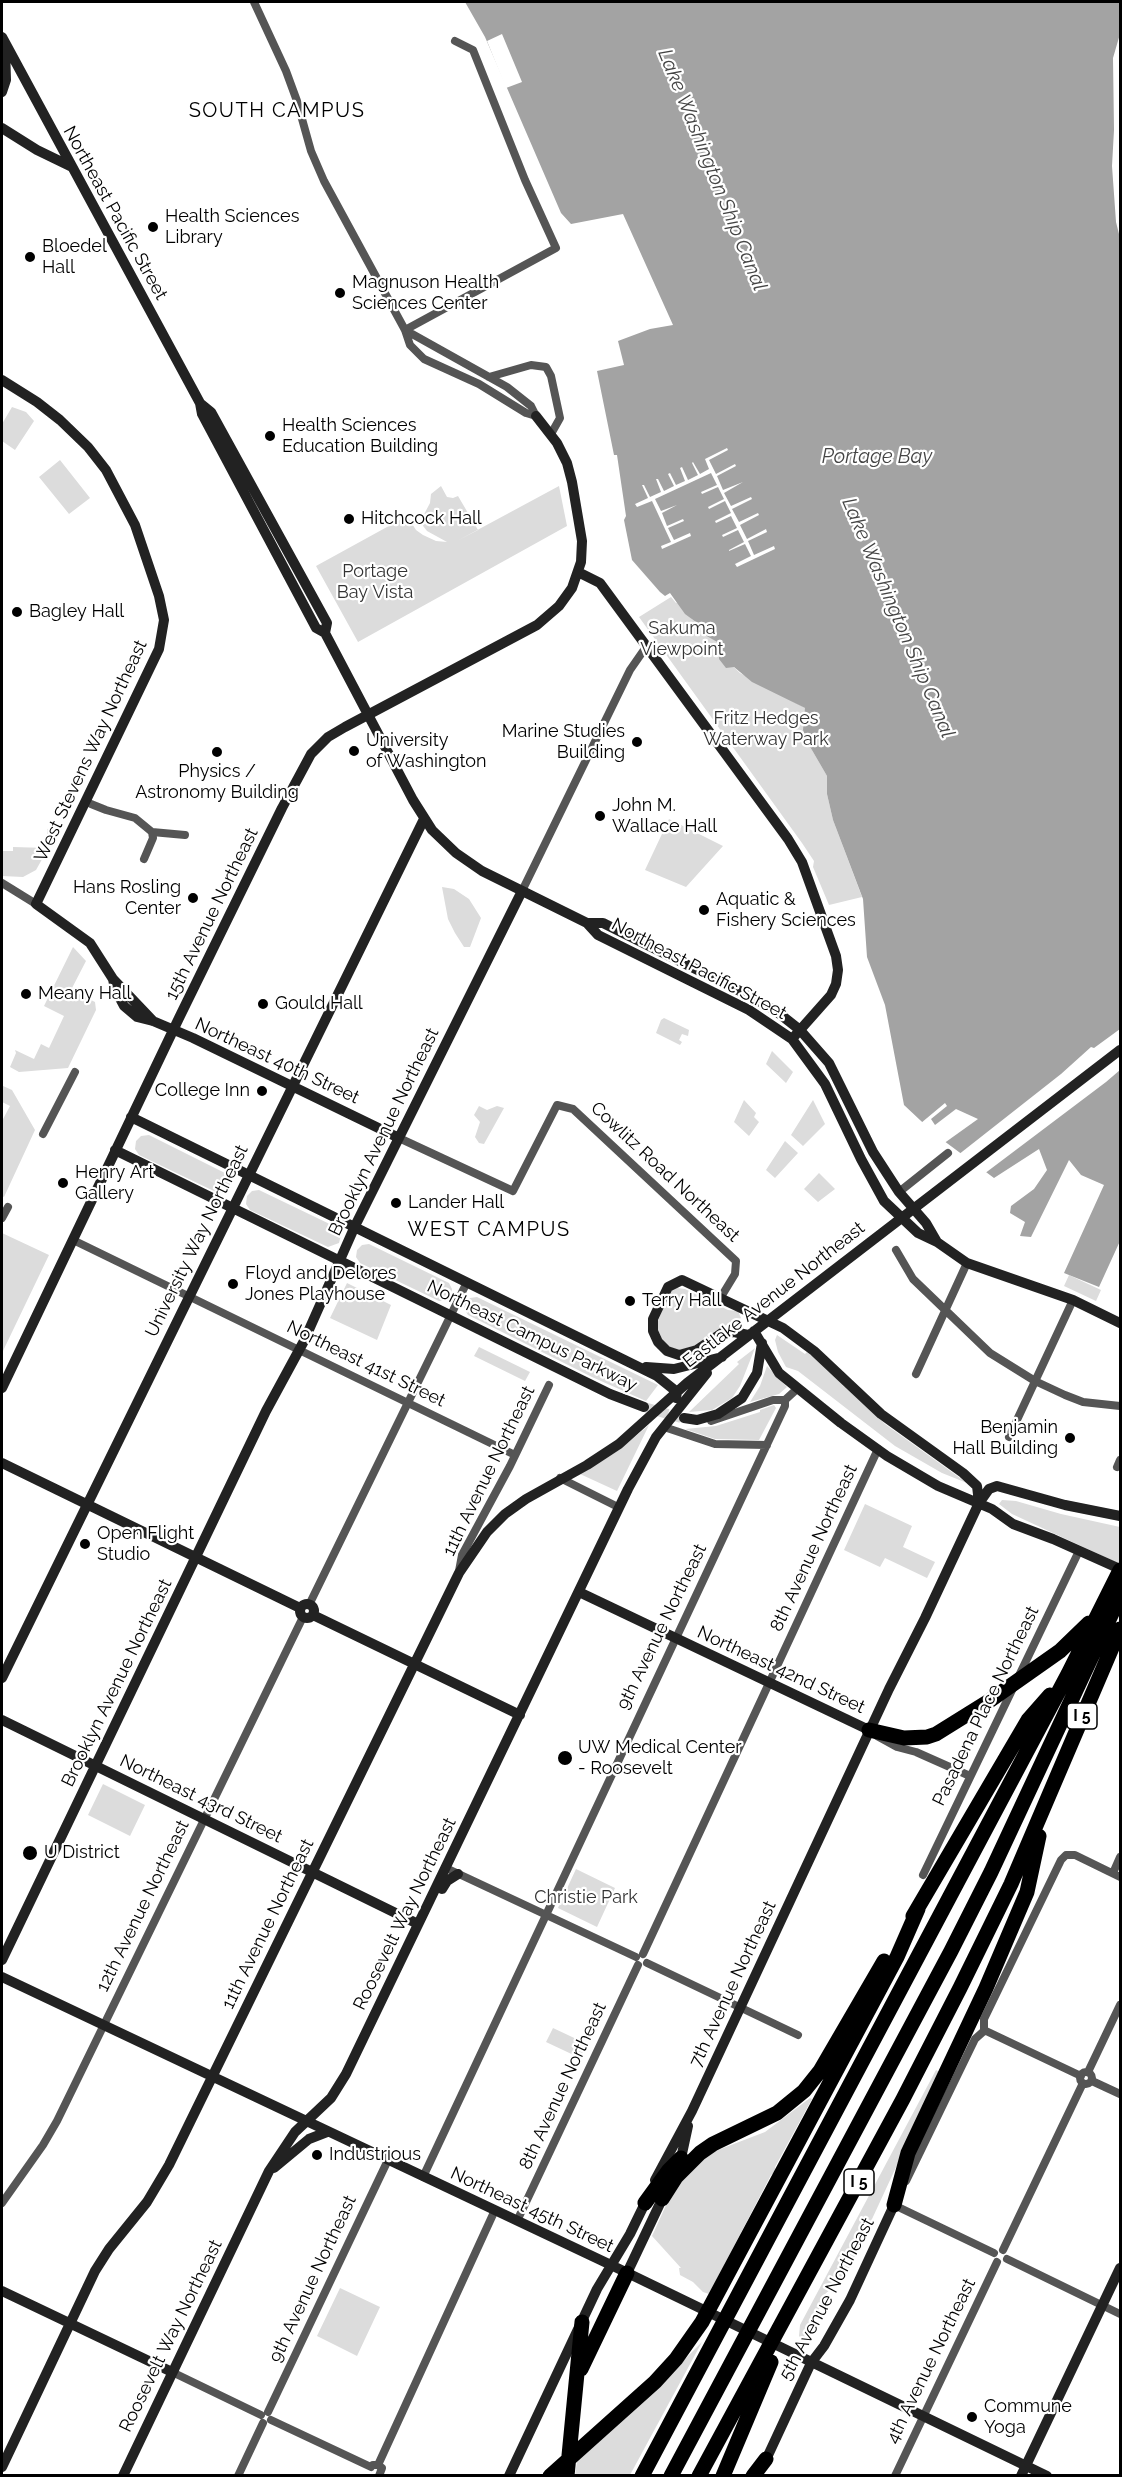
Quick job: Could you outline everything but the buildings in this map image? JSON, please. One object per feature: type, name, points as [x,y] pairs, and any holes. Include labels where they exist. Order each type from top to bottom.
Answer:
[{"type":"highway","name":"I 5","points":[[642,2475],[938,1921],[1074,1678],[1120,1570]]},
{"type":"highway","points":[[869,1730],[904,1738],[927,1737],[952,1725],[1066,1645],[1087,1627],[1120,1582]]},
{"type":"highway","points":[[671,2475],[951,1951],[991,1872],[1074,1678],[1120,1596]]},
{"type":"highway","name":"I 5","points":[[699,2475],[903,2099],[1011,1884],[1120,1629]]},
{"type":"highway","points":[[645,2203],[669,2170],[681,2158],[777,2113],[812,2082],[889,1952],[918,1909],[1028,1720],[1074,1678]]},
{"type":"highway","points":[[894,2205],[908,2153],[986,1988],[1027,1892],[1046,1804]]},
{"type":"highway","points":[[550,2475],[655,2382],[694,2334],[730,2272],[897,1957],[918,1909]]},
{"type":"highway","points":[[662,2199],[685,2166],[713,2144]]},
{"type":"highway","points":[[723,2475],[811,2270]]},
{"type":"highway","points":[[578,2381],[627,2273]]},
{"type":"highway","points":[[567,2475],[582,2322]]},
{"type":"highway","points":[[753,2475],[766,2459]]},
{"type":"main road","points":[[2,92],[6,80],[3,40]]},
{"type":"main road","name":"Northeast Pacific Street","points":[[3,40],[200,403],[211,412],[327,623],[325,633],[424,819],[456,853],[482,871],[587,923],[598,935],[749,1010],[792,1039],[825,1084],[884,1201],[918,1233],[937,1242],[967,1263],[1073,1300],[1120,1323]]},
{"type":"main road","points":[[2,128],[37,150],[70,166]]},
{"type":"main road","name":"West Stevens Way Northeast","points":[[2,380],[60,420],[106,470],[135,525],[159,596],[164,620],[162,639],[149,674],[36,903]]},
{"type":"main road","name":"15th Avenue Northeast","points":[[2,1388],[173,1030],[307,760],[328,737],[537,625],[553,613],[566,598],[578,572],[582,541],[572,483],[562,453],[551,434],[536,416]]},
{"type":"main road","points":[[578,572],[600,583],[788,839],[804,868],[836,956],[838,970],[836,984],[831,995],[792,1039]]},
{"type":"main road","name":"University Way Northeast","points":[[2,1678],[424,819]]},
{"type":"main road","name":"Brooklyn Avenue Northeast","points":[[2,1960],[266,1411],[299,1350],[355,1226],[522,891]]},
{"type":"main road","points":[[36,903],[90,943],[113,979],[153,1021],[173,1030]]},
{"type":"main road","name":"Northeast Pacific Street","points":[[587,923],[603,923],[750,996],[776,1011],[800,1030],[820,1050],[837,1076],[873,1152],[899,1192],[926,1223],[937,1242]]},
{"type":"main road","name":"Northeast 40th Street","points":[[173,1030],[399,1138]]},
{"type":"main road","name":"Eastlake Avenue Northeast","points":[[459,1574],[479,1542],[515,1506],[560,1478],[598,1459],[755,1330],[1120,1050]]},
{"type":"main road","name":"Northeast Campus Parkway","points":[[131,1117],[639,1367],[664,1380],[677,1392]]},
{"type":"main road","name":"Northeast Campus Parkway","points":[[116,1150],[610,1394],[644,1407]]},
{"type":"main road","points":[[979,1503],[977,1486],[945,1458],[881,1414],[805,1344],[783,1328],[686,1280],[678,1281],[668,1287],[655,1314],[653,1331],[662,1347],[672,1353],[685,1355],[722,1334],[755,1330],[775,1369],[797,1389],[878,1449],[938,1486],[979,1503],[1013,1524],[1120,1570]]},
{"type":"main road","points":[[684,1418],[697,1420],[726,1410],[747,1394],[759,1366],[762,1343]]},
{"type":"main road","points":[[639,1367],[674,1369],[718,1360]]},
{"type":"main road","name":"Roosevelt Way Northeast","points":[[123,2475],[269,2171],[287,2142],[305,2121],[331,2098],[341,2082],[520,1715],[618,1507],[665,1425],[718,1360]]},
{"type":"main road","points":[[665,1425],[677,1392]]},
{"type":"main road","points":[[2,1463],[520,1715]]},
{"type":"main road","points":[[979,1503],[993,1487],[1004,1486],[1065,1505],[1120,1516]]},
{"type":"main road","name":"7th Avenue Northeast","points":[[509,2475],[582,2322],[692,2111],[869,1730],[979,1503]]},
{"type":"main road","name":"11th Avenue Northeast","points":[[2,2467],[105,2255],[147,2202],[163,2176],[459,1574]]},
{"type":"main road","name":"Northeast 42nd Street","points":[[579,1592],[869,1730]]},
{"type":"main road","name":"Northeast 43rd Street","points":[[2,1720],[418,1924]]},
{"type":"main road","points":[[425,1910],[435,1903],[447,1881],[458,1874]]},
{"type":"main road","name":"Northeast 45th Street","points":[[2,1977],[611,2265],[923,2417],[1023,2470],[1047,2475]]},
{"type":"main road","points":[[627,2273],[681,2158],[692,2111]]},
{"type":"main road","points":[[269,2171],[309,2139],[327,2132]]},
{"type":"main road","name":"5th Avenue Northeast","points":[[758,2475],[811,2363],[824,2346],[850,2300],[894,2205]]},
{"type":"main road","points":[[1023,2470],[1120,2268]]},
{"type":"main road","points":[[2,2291],[172,2372]]},
{"type":"street","points":[[254,2],[286,71],[311,151],[324,181],[405,330],[410,345],[424,359],[479,384],[526,413],[536,416]]},
{"type":"street","points":[[405,330],[556,248],[525,180],[473,50],[455,41]]},
{"type":"street","points":[[405,330],[489,376],[531,406],[536,416]]},
{"type":"street","points":[[489,376],[531,365],[546,367],[552,379],[560,418],[551,434]]},
{"type":"street","name":"Brooklyn Avenue Northeast","points":[[522,891],[630,670],[646,647]]},
{"type":"street","points":[[91,804],[135,818],[152,832],[185,835]]},
{"type":"street","points":[[144,859],[153,838],[152,832]]},
{"type":"street","points":[[2,883],[36,903]]},
{"type":"street","points":[[44,1134],[75,1072]]},
{"type":"street","name":"Cowlitz Road Northeast","points":[[399,1138],[513,1191],[557,1105],[573,1109],[736,1261],[735,1274],[721,1297]]},
{"type":"street","points":[[899,1192],[948,1153]]},
{"type":"street","points":[[2,1218],[8,1207]]},
{"type":"street","name":"Northeast 41st Street","points":[[73,1240],[515,1455]]},
{"type":"street","points":[[896,1250],[913,1279],[990,1353],[1035,1381],[1083,1402],[1120,1406]]},
{"type":"street","points":[[916,1374],[967,1263]]},
{"type":"street","name":"12th Avenue Northeast","points":[[2,2203],[51,2133],[467,1282]]},
{"type":"street","points":[[1009,1437],[1073,1300]]},
{"type":"street","name":"11th Avenue Northeast","points":[[459,1574],[462,1555],[549,1385]]},
{"type":"street","name":"9th Avenue Northeast","points":[[423,2176],[767,1445],[785,1406],[785,1400],[797,1389]]},
{"type":"street","points":[[697,1420],[718,1419],[773,1400],[785,1400]]},
{"type":"street","points":[[665,1425],[715,1444],[767,1445]]},
{"type":"street","name":"8th Avenue Northeast","points":[[518,2221],[878,1449]]},
{"type":"street","points":[[560,1478],[618,1507]]},
{"type":"street","name":"Pasadena Place Northeast","points":[[923,1875],[1079,1551]]},
{"type":"street","name":"Northeast 42nd Street","points":[[869,1730],[897,1747],[916,1752],[970,1776]]},
{"type":"street","name":"5th Avenue Northeast","points":[[894,2205],[975,2039],[984,2030],[984,2019],[1059,1862],[1066,1855],[1072,1855],[1117,1875]]},
{"type":"street","points":[[1117,1875],[1120,1857]]},
{"type":"street","points":[[446,1868],[798,2035]]},
{"type":"street","name":"4th Avenue Northeast","points":[[895,2475],[1120,2005]]},
{"type":"street","points":[[984,2030],[1120,2094]]},
{"type":"street","name":"9th Avenue Northeast","points":[[238,2475],[388,2160]]},
{"type":"street","points":[[894,2205],[1120,2314]]},
{"type":"street","points":[[172,2372],[377,2473],[495,2210]]},
{"type":"green space","points":[[12,407],[26,412],[34,421],[15,450],[2,441],[2,424]]},
{"type":"green space","points":[[60,460],[90,498],[69,514],[39,477]]},
{"type":"green space","name":"Portage Bay Vista","points":[[441,486],[447,497],[458,496],[478,530],[559,486],[567,526],[358,642],[316,566],[407,516],[416,530],[423,535],[436,541],[447,542],[427,531],[420,522],[430,503],[431,494]]},
{"type":"green space","name":"Fritz Hedges Waterway Park","points":[[671,597],[676,603],[679,601],[692,619],[700,625],[701,631],[719,643],[718,652],[740,673],[805,708],[809,745],[827,776],[827,794],[833,820],[862,897],[829,905],[813,867],[814,861],[639,617]]},
{"type":"green space","points":[[669,819],[723,846],[686,887],[645,870]]},
{"type":"green space","points":[[47,829],[59,829],[36,870],[23,877],[2,876],[2,851],[13,851],[13,847],[47,848]]},
{"type":"green space","points":[[442,887],[454,889],[469,899],[481,918],[470,947],[464,947],[448,919]]},
{"type":"green space","points":[[73,947],[86,961],[71,990],[95,1002],[96,1010],[68,1068],[19,1072],[10,1067],[16,1053],[15,1050],[34,1059],[41,1044],[49,1048],[64,1016],[44,1006]]},
{"type":"green space","points":[[664,1018],[689,1030],[688,1036],[682,1034],[679,1040],[682,1042],[680,1045],[656,1033]]},
{"type":"green space","points":[[772,1051],[793,1072],[786,1083],[766,1064]]},
{"type":"green space","points":[[3,1086],[12,1090],[35,1130],[4,1197],[2,1196],[2,1121],[10,1106],[2,1102]]},
{"type":"green space","points":[[744,1100],[756,1113],[754,1117],[759,1122],[749,1136],[734,1122]]},
{"type":"green space","points":[[813,1100],[825,1124],[803,1146],[791,1135]]},
{"type":"green space","points":[[479,1106],[487,1110],[497,1106],[504,1108],[484,1144],[479,1143],[475,1137],[480,1122],[474,1115]]},
{"type":"green space","points":[[149,1135],[227,1174],[231,1180],[229,1190],[218,1193],[139,1155],[135,1149],[136,1141],[141,1136]]},
{"type":"green space","points":[[785,1141],[798,1153],[775,1178],[766,1170]]},
{"type":"green space","points":[[819,1173],[835,1189],[818,1202],[804,1189]]},
{"type":"green space","points":[[259,1190],[338,1228],[341,1235],[339,1243],[328,1247],[250,1210],[246,1204],[247,1196],[252,1191]]},
{"type":"green space","points":[[2,1233],[49,1255],[2,1353]]},
{"type":"green space","points":[[369,1244],[449,1283],[452,1289],[451,1296],[446,1301],[439,1301],[360,1263],[356,1257],[357,1250],[362,1245]]},
{"type":"green space","points":[[1069,1275],[1101,1290],[1096,1301],[1064,1286]]},
{"type":"green space","points":[[347,1283],[391,1305],[377,1340],[330,1318]]},
{"type":"green space","points":[[677,1288],[685,1289],[728,1310],[738,1311],[741,1318],[715,1331],[695,1346],[678,1350],[670,1347],[663,1341],[657,1328],[669,1292]]},
{"type":"green space","points":[[477,1297],[658,1385],[646,1401],[592,1377],[468,1315],[464,1309],[465,1302]]},
{"type":"green space","points":[[777,1335],[815,1358],[885,1424],[967,1483],[942,1473],[895,1446],[798,1371],[786,1367],[778,1352],[775,1340]]},
{"type":"green space","points":[[479,1347],[530,1372],[525,1381],[474,1356]]},
{"type":"green space","points":[[755,1348],[740,1386],[732,1398],[712,1410],[689,1412],[739,1364],[737,1362]]},
{"type":"green space","points":[[767,1366],[787,1387],[779,1394],[750,1402],[760,1386]]},
{"type":"green space","points":[[774,1405],[776,1408],[759,1440],[715,1439],[685,1429],[716,1426],[760,1412]]},
{"type":"green space","points":[[649,1425],[617,1491],[580,1474],[619,1450]]},
{"type":"green space","points":[[1002,1500],[1016,1501],[1120,1527],[1120,1564],[1012,1514],[999,1504]]},
{"type":"green space","points":[[865,1504],[912,1526],[903,1547],[935,1562],[927,1578],[885,1558],[880,1567],[844,1550]]},
{"type":"green space","points":[[103,1784],[145,1805],[130,1836],[88,1815]]},
{"type":"green space","name":"Christie Park","points":[[576,1869],[615,1888],[597,1927],[558,1908]]},
{"type":"green space","points":[[553,2028],[587,2044],[580,2058],[546,2042]]},
{"type":"green space","points":[[936,2070],[940,2072],[848,2271],[840,2283],[826,2293],[807,2336],[802,2339],[799,2336],[800,2325]]},
{"type":"green space","points":[[810,2098],[812,2099],[775,2167],[776,2172],[771,2175],[709,2294],[703,2292],[693,2282],[680,2275],[679,2268],[681,2268],[652,2236],[672,2192],[705,2155],[765,2132]]},
{"type":"green space","points":[[340,2288],[380,2307],[357,2356],[317,2336]]},
{"type":"green space","points":[[702,2342],[630,2475],[575,2475],[578,2455],[664,2380]]},
{"type":"water","name":"Portage Bay","points":[[465,2],[1120,2],[1120,34],[1113,58],[1112,166],[1116,222],[1120,238],[1120,1241],[1099,1287],[1064,1273],[1104,1185],[1081,1175],[1069,1160],[1031,1237],[1020,1236],[1025,1222],[1010,1213],[1011,1206],[1034,1189],[1047,1170],[1039,1149],[994,1178],[936,1135],[904,1105],[885,1005],[867,957],[863,899],[833,820],[827,794],[827,776],[803,730],[805,708],[752,682],[734,667],[726,668],[719,659],[719,643],[705,635],[700,625],[685,614],[670,593],[665,596],[660,592],[632,560],[624,520],[626,516],[617,455],[614,455],[597,371],[624,365],[618,341],[650,329],[673,325],[623,214],[571,224],[561,213],[485,37]]},
{"type":"pier","points":[[502,34],[522,82],[506,88],[487,41]]},
{"type":"pier","points":[[727,448],[728,450],[709,460],[716,474],[735,464],[736,466],[717,476],[723,490],[743,482],[724,493],[731,506],[751,497],[752,499],[732,509],[739,522],[758,513],[759,515],[740,525],[747,539],[766,529],[767,532],[748,541],[754,555],[774,546],[775,549],[737,567],[735,564],[751,556],[745,544],[729,551],[744,542],[738,530],[723,537],[722,535],[737,528],[731,516],[716,523],[715,521],[731,513],[725,501],[709,509],[708,507],[724,499],[718,487],[702,494],[701,492],[717,485],[711,473],[655,499],[661,511],[677,505],[662,513],[667,526],[683,519],[684,521],[668,528],[674,540],[690,533],[691,536],[662,549],[661,546],[671,542],[652,501],[637,507],[635,504],[648,498],[642,485],[650,497],[661,492],[656,479],[658,479],[664,491],[674,486],[668,474],[670,473],[676,485],[685,481],[680,468],[682,467],[688,480],[698,475],[693,462],[700,474],[709,469],[705,459]]},
{"type":"pier","points":[[1120,1029],[1120,1070],[1106,1082],[984,1174],[958,1155],[1061,1074],[1091,1047],[1094,1048]]},
{"type":"pier","points":[[945,1103],[947,1106],[931,1119],[935,1125],[956,1109],[978,1119],[943,1144],[921,1123]]},
{"type":"tunnel","points":[[644,1407],[681,1418]]},
{"type":"place","name":"Health Sciences Library","points":[[153,227]]},
{"type":"place","name":"Bloedel Hall","points":[[30,257]]},
{"type":"place","name":"Magnuson Health Sciences Center","points":[[340,293]]},
{"type":"place","name":"Health Sciences Education Building","points":[[270,436]]},
{"type":"place","name":"Hitchcock Hall","points":[[349,519]]},
{"type":"place","name":"Bagley Hall","points":[[17,612]]},
{"type":"place","name":"Marine Studies Building","points":[[637,742]]},
{"type":"place","name":"University of Washington","points":[[354,751]]},
{"type":"place","name":"Physics / Astronomy Building","points":[[217,752]]},
{"type":"place","name":"John M. Wallace Hall","points":[[600,816]]},
{"type":"place","name":"Hans Rosling Center","points":[[193,898]]},
{"type":"place","name":"Aquatic & Fishery Sciences","points":[[704,910]]},
{"type":"place","name":"Meany Hall","points":[[26,994]]},
{"type":"place","name":"Gould Hall","points":[[263,1004]]},
{"type":"place","name":"College Inn","points":[[262,1091]]},
{"type":"place","name":"Henry Art Gallery","points":[[63,1183]]},
{"type":"place","name":"Lander Hall","points":[[396,1203]]},
{"type":"place","name":"Floyd and Delores Jones Playhouse","points":[[233,1284]]},
{"type":"place","name":"Terry Hall","points":[[630,1301]]},
{"type":"place","name":"Benjamin Hall Building","points":[[1070,1438]]},
{"type":"place","name":"Open Flight Studio","points":[[85,1544]]},
{"type":"place","name":"UW Medical Center - Roosevelt","points":[[565,1758]]},
{"type":"place","name":"U District","points":[[30,1853]]},
{"type":"place","name":"Industrious","points":[[317,2155]]},
{"type":"place","name":"Commune Yoga","points":[[972,2417]]},
{"type":"district","name":"SOUTH CAMPUS","points":[[277,111]]},
{"type":"district","name":"WEST CAMPUS","points":[[489,1230]]},
{"type":"water label","name":"Lake Washington Ship Canal","points":[[712,170]]},
{"type":"water label","name":"Lake Washington Ship Canal","points":[[898,618]]},
{"type":"park label","name":"Sakuma Viewpoint","points":[[682,639]]}]
